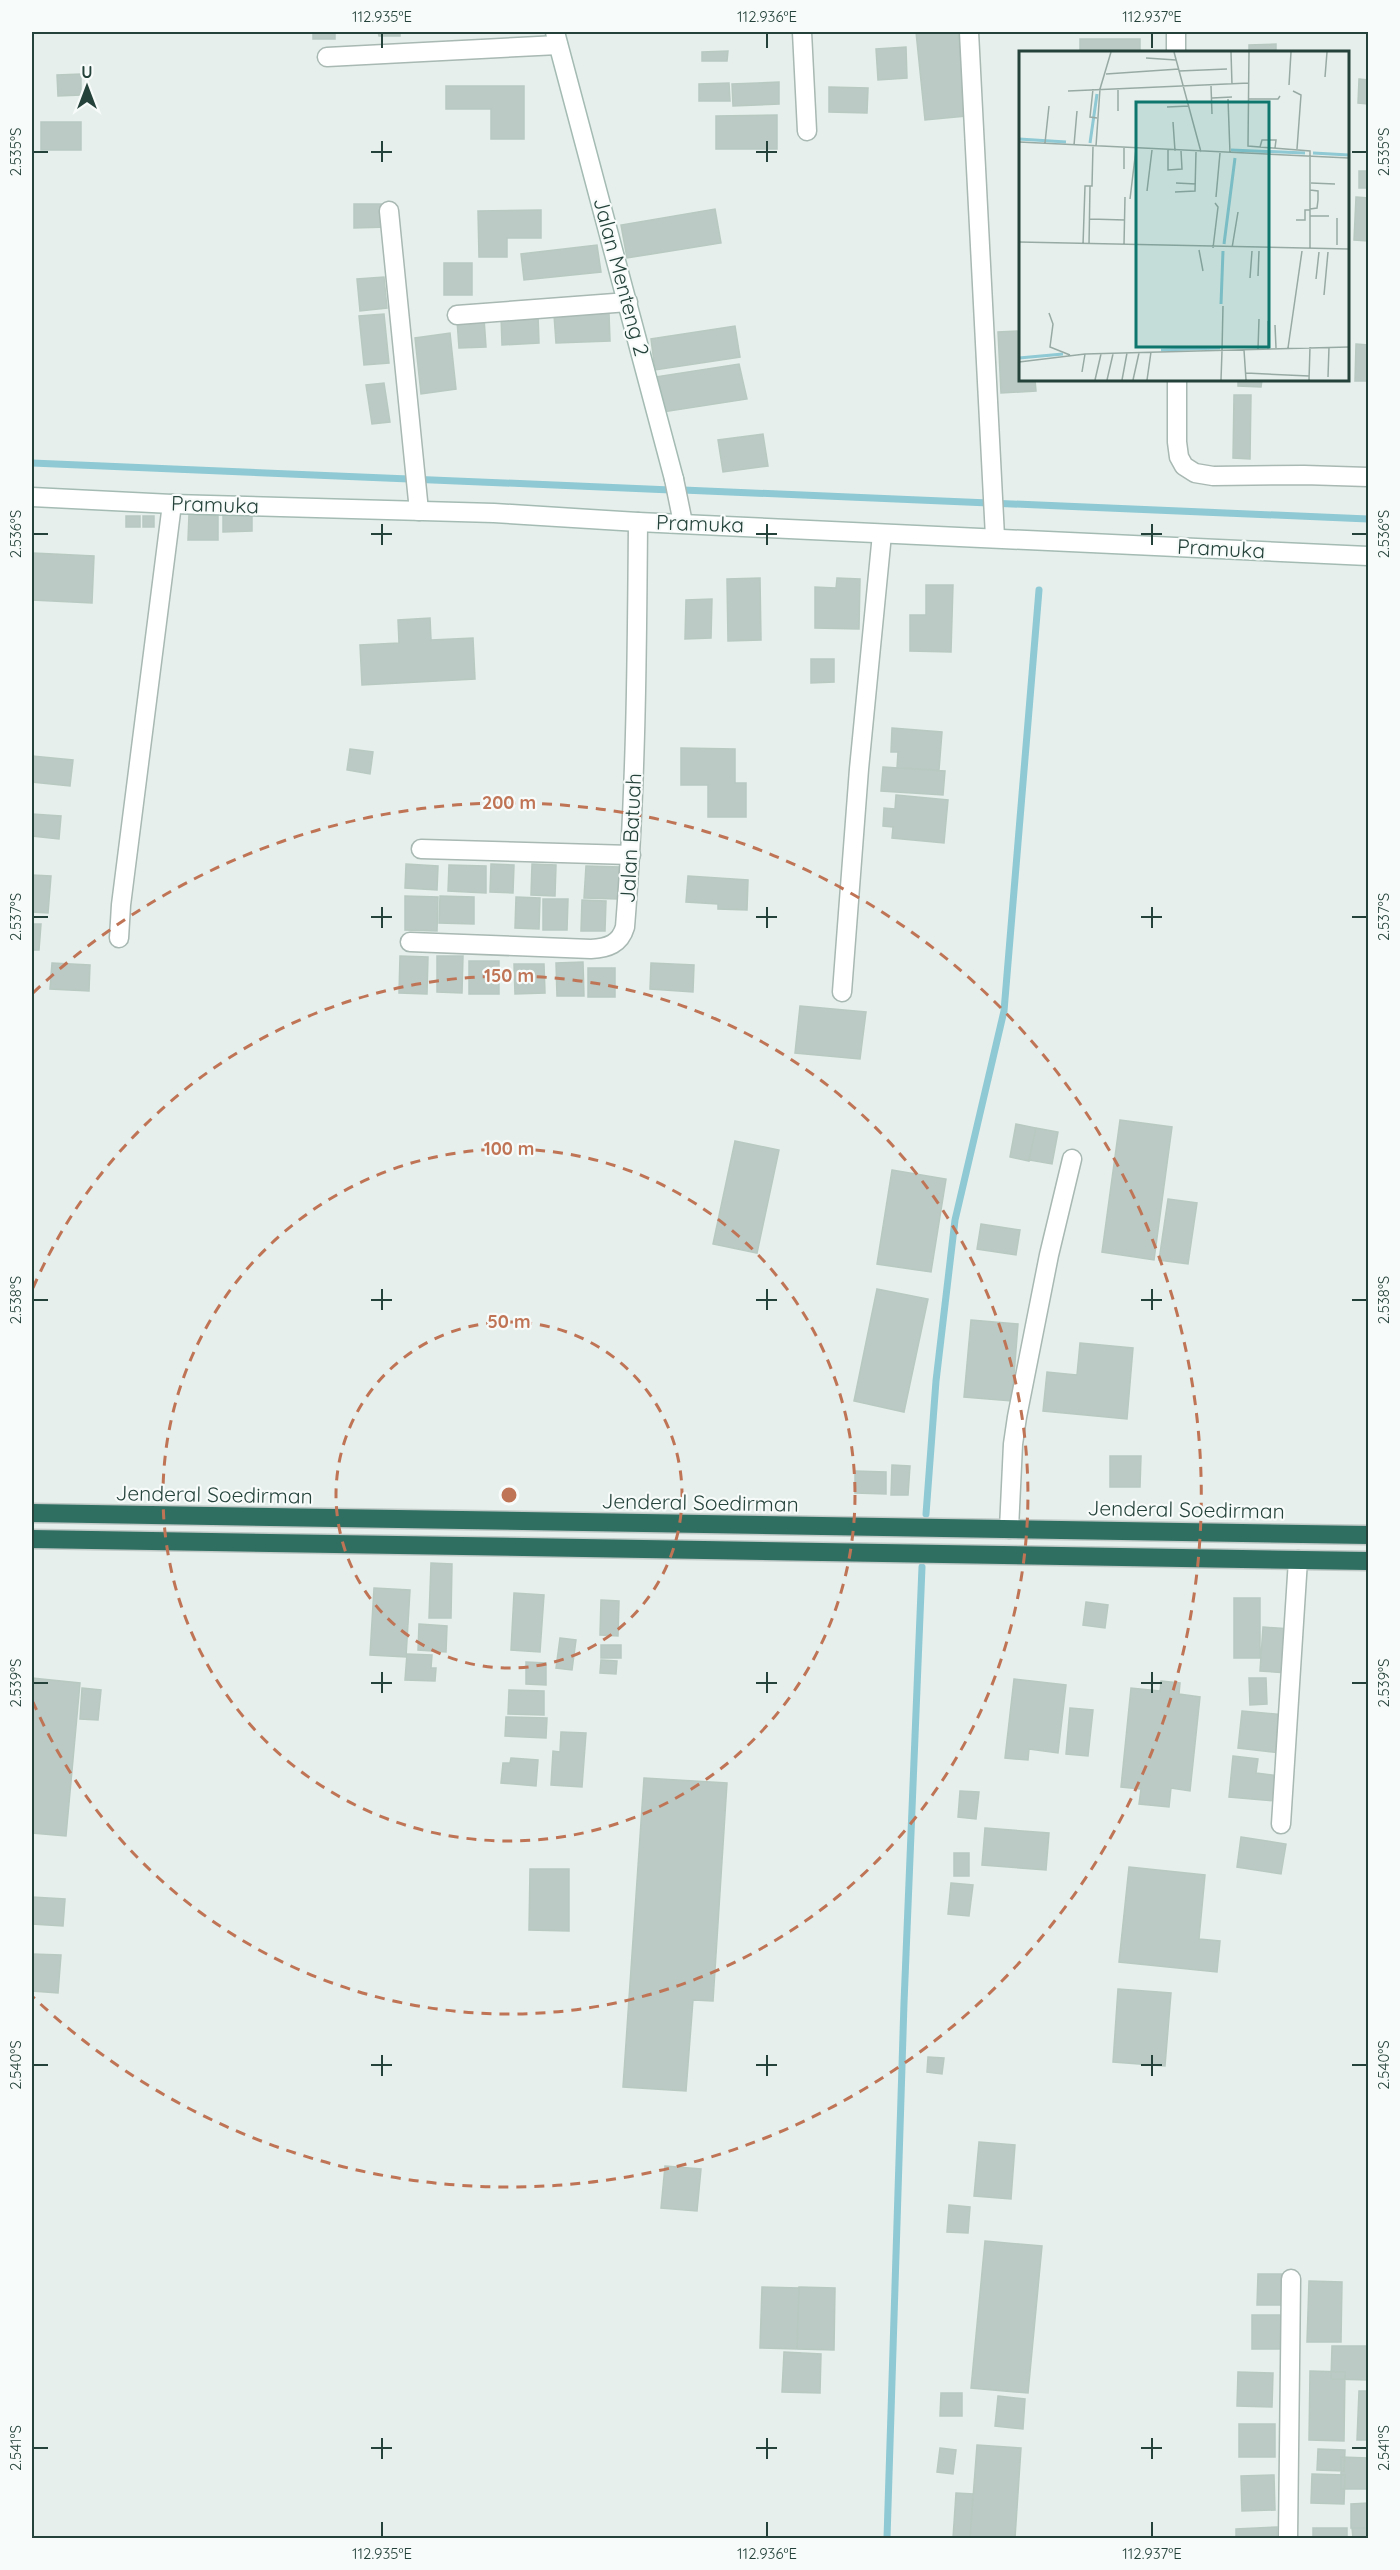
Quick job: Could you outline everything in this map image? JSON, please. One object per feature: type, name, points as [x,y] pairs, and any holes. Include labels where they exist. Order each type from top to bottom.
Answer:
[{"type":"highway","name":"Jenderal Soedirman","points":[[32,1514],[1368,1535]]},
{"type":"highway","points":[[574,1523],[574,1549]]},
{"type":"highway","points":[[32,1539],[1368,1560]]},
{"type":"street","points":[[802,32],[807,131]]},
{"type":"street","points":[[969,32],[995,537]]},
{"type":"street","points":[[1176,32],[1176,51]]},
{"type":"street","points":[[327,57],[557,38]]},
{"type":"street","name":"Jalan Menteng 2","points":[[557,38],[674,479],[683,523]]},
{"type":"street","points":[[389,211],[419,511]]},
{"type":"street","points":[[458,315],[628,302]]},
{"type":"street","points":[[1177,381],[1179,457],[1184,466],[1195,473],[1213,476],[1368,477]]},
{"type":"street","name":"Pramuka","points":[[32,497],[172,504],[419,511],[1368,556]]},
{"type":"street","points":[[119,938],[121,905],[172,504]]},
{"type":"street","name":"Jalan Batuah","points":[[410,942],[591,949],[608,946],[622,937],[625,927],[631,855],[636,749],[638,522]]},
{"type":"street","points":[[842,992],[859,769],[882,534]]},
{"type":"street","points":[[421,849],[631,855]]},
{"type":"street","points":[[1010,1529],[1013,1444],[1017,1417],[1049,1255],[1072,1159]]},
{"type":"street","points":[[1281,1824],[1298,1560]]},
{"type":"street","points":[[1288,2538],[1290,2278]]},
{"type":"building","points":[[313,32],[335,32],[335,39],[313,39]]},
{"type":"building","points":[[378,32],[400,32],[400,36],[379,36]]},
{"type":"building","points":[[916,32],[958,32],[966,116],[925,120]]},
{"type":"building","points":[[1080,39],[1140,39],[1140,51],[1080,51]]},
{"type":"building","points":[[1276,44],[1276,51],[1249,51],[1249,45]]},
{"type":"building","points":[[906,47],[907,78],[878,80],[876,49]]},
{"type":"building","points":[[728,51],[727,61],[702,61],[702,52]]},
{"type":"building","points":[[81,74],[81,95],[58,96],[57,75]]},
{"type":"building","points":[[1359,79],[1368,80],[1368,104],[1358,103]]},
{"type":"building","points":[[779,82],[779,104],[733,106],[732,84]]},
{"type":"building","points":[[729,83],[730,101],[699,101],[699,84]]},
{"type":"building","points":[[446,86],[524,86],[524,139],[491,139],[491,109],[446,109]]},
{"type":"building","points":[[829,87],[868,88],[867,113],[829,112]]},
{"type":"building","points":[[777,115],[777,149],[716,149],[716,116]]},
{"type":"building","points":[[41,122],[81,122],[81,150],[41,150]]},
{"type":"building","points":[[1359,171],[1368,171],[1368,188],[1359,188]]},
{"type":"building","points":[[1356,197],[1368,198],[1368,241],[1354,240]]},
{"type":"building","points":[[354,204],[387,204],[388,227],[354,228]]},
{"type":"building","points":[[715,209],[721,243],[627,258],[621,225]]},
{"type":"building","points":[[541,210],[541,238],[507,238],[507,257],[479,257],[478,211]]},
{"type":"building","points":[[597,245],[601,272],[524,280],[521,254]]},
{"type":"building","points":[[444,263],[472,263],[472,295],[444,295]]},
{"type":"building","points":[[384,277],[387,308],[360,311],[357,279]]},
{"type":"building","points":[[609,313],[610,341],[556,343],[554,315]]},
{"type":"building","points":[[384,314],[389,363],[364,365],[359,316]]},
{"type":"building","points":[[538,315],[539,343],[502,345],[501,316]]},
{"type":"building","points":[[484,318],[486,347],[459,348],[457,320]]},
{"type":"building","points":[[735,326],[740,357],[655,370],[651,339]]},
{"type":"building","points":[[1019,331],[1019,381],[1035,381],[1036,391],[1001,393],[998,332]]},
{"type":"building","points":[[450,333],[456,389],[421,394],[415,338]]},
{"type":"building","points":[[1356,344],[1368,345],[1368,381],[1355,381]]},
{"type":"building","points":[[739,364],[747,399],[663,412],[655,377]]},
{"type":"building","points":[[1238,381],[1262,381],[1261,387],[1238,386]]},
{"type":"building","points":[[384,383],[390,422],[372,424],[366,385]]},
{"type":"building","points":[[1234,395],[1251,395],[1250,459],[1233,458]]},
{"type":"building","points":[[763,434],[768,466],[723,472],[718,440]]},
{"type":"building","points":[[189,514],[218,516],[218,540],[188,540]]},
{"type":"building","points":[[223,515],[252,515],[252,531],[223,532]]},
{"type":"building","points":[[126,516],[140,516],[140,527],[126,527]]},
{"type":"building","points":[[143,516],[154,516],[154,527],[143,527]]},
{"type":"building","points":[[33,553],[94,556],[92,603],[32,600]]},
{"type":"building","points":[[760,578],[761,640],[728,641],[727,579]]},
{"type":"building","points":[[837,578],[860,579],[859,629],[815,628],[815,587],[836,588]]},
{"type":"building","points":[[926,585],[953,585],[951,652],[910,651],[910,615],[926,615]]},
{"type":"building","points":[[712,599],[711,638],[685,639],[686,600]]},
{"type":"building","points":[[430,618],[431,640],[473,638],[475,679],[362,685],[360,645],[399,643],[398,620]]},
{"type":"building","points":[[811,659],[834,659],[834,682],[811,683]]},
{"type":"building","points":[[892,728],[942,732],[939,770],[897,768],[898,752],[891,752]]},
{"type":"building","points":[[681,748],[735,749],[735,783],[746,783],[746,817],[708,817],[708,785],[681,785]]},
{"type":"building","points":[[350,749],[373,752],[370,774],[347,770]]},
{"type":"building","points":[[32,756],[73,760],[70,786],[32,782]]},
{"type":"building","points":[[883,767],[945,771],[943,795],[881,791]]},
{"type":"building","points":[[896,795],[948,800],[944,843],[892,838],[893,827],[883,826],[884,808],[895,809]]},
{"type":"building","points":[[32,814],[61,816],[59,839],[32,836]]},
{"type":"building","points":[[406,864],[438,866],[437,890],[405,888]]},
{"type":"building","points":[[491,864],[514,865],[513,893],[490,892]]},
{"type":"building","points":[[532,864],[556,865],[555,896],[531,895]]},
{"type":"building","points":[[449,865],[486,866],[486,893],[448,891]]},
{"type":"building","points":[[586,866],[620,867],[618,899],[584,898]]},
{"type":"building","points":[[32,875],[51,876],[48,913],[32,912]]},
{"type":"building","points":[[688,876],[748,880],[747,910],[718,909],[718,904],[686,902]]},
{"type":"building","points":[[405,896],[438,897],[437,931],[405,930]]},
{"type":"building","points":[[440,896],[474,897],[474,924],[439,923]]},
{"type":"building","points":[[516,897],[540,898],[539,929],[515,928]]},
{"type":"building","points":[[543,899],[568,899],[567,930],[543,930]]},
{"type":"building","points":[[582,900],[606,901],[605,931],[581,931]]},
{"type":"building","points":[[32,924],[41,924],[39,950],[32,950]]},
{"type":"building","points":[[400,956],[428,957],[427,994],[399,993]]},
{"type":"building","points":[[437,956],[463,956],[462,993],[437,992]]},
{"type":"building","points":[[469,961],[499,961],[499,994],[469,994]]},
{"type":"building","points":[[583,962],[584,996],[557,996],[556,963]]},
{"type":"building","points":[[52,963],[90,965],[89,991],[50,989]]},
{"type":"building","points":[[651,963],[694,965],[693,992],[650,989]]},
{"type":"building","points":[[514,964],[544,964],[545,993],[515,994]]},
{"type":"building","points":[[588,968],[615,968],[615,997],[588,997]]},
{"type":"building","points":[[800,1006],[866,1012],[860,1059],[795,1053]]},
{"type":"building","points":[[1120,1120],[1172,1127],[1154,1260],[1102,1252]]},
{"type":"building","points":[[1016,1124],[1036,1128],[1029,1161],[1010,1157]]},
{"type":"building","points":[[1036,1128],[1058,1132],[1052,1164],[1029,1160]]},
{"type":"building","points":[[735,1141],[779,1150],[757,1253],[713,1244]]},
{"type":"building","points":[[892,1170],[946,1179],[931,1272],[877,1264]]},
{"type":"building","points":[[1168,1199],[1197,1203],[1188,1264],[1159,1260]]},
{"type":"building","points":[[981,1224],[1020,1230],[1016,1255],[977,1249]]},
{"type":"building","points":[[877,1289],[928,1299],[904,1412],[854,1401]]},
{"type":"building","points":[[971,1320],[1018,1324],[1012,1401],[964,1397]]},
{"type":"building","points":[[1080,1343],[1133,1348],[1127,1419],[1043,1411],[1047,1372],[1077,1375]]},
{"type":"building","points":[[1110,1456],[1141,1456],[1140,1487],[1110,1487]]},
{"type":"building","points":[[892,1465],[910,1466],[908,1495],[891,1495]]},
{"type":"building","points":[[855,1471],[886,1472],[886,1494],[855,1493]]},
{"type":"building","points":[[431,1563],[452,1564],[451,1618],[429,1618]]},
{"type":"building","points":[[374,1588],[410,1590],[406,1657],[370,1655]]},
{"type":"building","points":[[514,1593],[544,1595],[540,1652],[511,1650]]},
{"type":"building","points":[[1234,1598],[1260,1598],[1260,1658],[1234,1658]]},
{"type":"building","points":[[601,1600],[619,1601],[618,1636],[600,1635]]},
{"type":"building","points":[[1086,1602],[1108,1605],[1105,1628],[1083,1625]]},
{"type":"building","points":[[419,1624],[447,1626],[446,1652],[418,1650]]},
{"type":"building","points":[[1263,1627],[1291,1629],[1288,1673],[1260,1671]]},
{"type":"building","points":[[560,1638],[576,1640],[572,1670],[556,1668]]},
{"type":"building","points":[[601,1645],[621,1645],[621,1658],[601,1658]]},
{"type":"building","points":[[407,1654],[432,1655],[431,1668],[436,1668],[435,1681],[405,1680]]},
{"type":"building","points":[[601,1660],[617,1661],[616,1674],[600,1673]]},
{"type":"building","points":[[526,1662],[546,1663],[546,1685],[526,1684]]},
{"type":"building","points":[[32,1678],[80,1683],[66,1836],[32,1833]]},
{"type":"building","points":[[1249,1678],[1266,1678],[1267,1704],[1250,1705]]},
{"type":"building","points":[[1014,1679],[1066,1685],[1058,1753],[1029,1749],[1028,1760],[1005,1758]]},
{"type":"building","points":[[1161,1681],[1180,1683],[1179,1694],[1200,1697],[1190,1791],[1171,1788],[1169,1807],[1139,1804],[1141,1789],[1121,1787],[1131,1688],[1160,1691]]},
{"type":"building","points":[[82,1688],[101,1690],[98,1720],[80,1719]]},
{"type":"building","points":[[509,1690],[544,1691],[544,1715],[508,1714]]},
{"type":"building","points":[[1070,1708],[1093,1710],[1088,1756],[1066,1754]]},
{"type":"building","points":[[1242,1711],[1285,1715],[1281,1753],[1238,1748]]},
{"type":"building","points":[[506,1717],[547,1718],[546,1738],[505,1736]]},
{"type":"building","points":[[561,1732],[586,1733],[582,1787],[551,1785],[553,1751],[560,1752]]},
{"type":"building","points":[[1233,1756],[1258,1759],[1256,1773],[1279,1776],[1276,1801],[1229,1797]]},
{"type":"building","points":[[511,1758],[538,1760],[536,1786],[501,1783],[503,1763],[510,1763]]},
{"type":"building","points":[[644,1778],[727,1783],[713,2001],[693,2000],[686,2091],[623,2087]]},
{"type":"building","points":[[960,1791],[979,1792],[976,1819],[958,1817]]},
{"type":"building","points":[[985,1828],[1049,1833],[1046,1870],[982,1865]]},
{"type":"building","points":[[1241,1837],[1286,1844],[1281,1874],[1237,1867]]},
{"type":"building","points":[[954,1853],[969,1853],[969,1876],[954,1876]]},
{"type":"building","points":[[1129,1867],[1205,1875],[1199,1939],[1220,1941],[1217,1972],[1119,1962]]},
{"type":"building","points":[[530,1869],[569,1869],[569,1931],[529,1930]]},
{"type":"building","points":[[951,1883],[973,1885],[969,1916],[948,1914]]},
{"type":"building","points":[[32,1897],[65,1899],[63,1926],[32,1924]]},
{"type":"building","points":[[32,1954],[61,1955],[58,1993],[32,1991]]},
{"type":"building","points":[[1118,1989],[1171,1993],[1165,2066],[1113,2062]]},
{"type":"building","points":[[928,2057],[944,2058],[942,2074],[927,2072]]},
{"type":"building","points":[[979,2142],[1015,2145],[1011,2199],[974,2196]]},
{"type":"building","points":[[665,2166],[701,2169],[697,2211],[661,2208]]},
{"type":"building","points":[[949,2205],[970,2207],[968,2233],[947,2232]]},
{"type":"building","points":[[985,2241],[1042,2246],[1028,2393],[971,2388]]},
{"type":"building","points":[[1258,2274],[1284,2274],[1284,2305],[1257,2305]]},
{"type":"building","points":[[1309,2281],[1342,2282],[1341,2342],[1307,2342]]},
{"type":"building","points":[[762,2287],[799,2288],[797,2349],[760,2348]]},
{"type":"building","points":[[799,2287],[835,2288],[834,2350],[797,2349]]},
{"type":"building","points":[[1252,2315],[1281,2315],[1282,2349],[1252,2349]]},
{"type":"building","points":[[1332,2346],[1368,2346],[1368,2380],[1331,2379]]},
{"type":"building","points":[[784,2352],[821,2354],[820,2393],[782,2392]]},
{"type":"building","points":[[1310,2371],[1345,2372],[1344,2441],[1309,2440]]},
{"type":"building","points":[[1238,2372],[1273,2373],[1272,2407],[1237,2406]]},
{"type":"building","points":[[1359,2391],[1368,2391],[1368,2440],[1357,2440]]},
{"type":"building","points":[[941,2393],[962,2393],[962,2416],[940,2416]]},
{"type":"building","points":[[998,2396],[1025,2399],[1023,2429],[995,2426]]},
{"type":"building","points":[[1239,2424],[1275,2424],[1275,2457],[1239,2457]]},
{"type":"building","points":[[977,2445],[1021,2448],[1015,2538],[970,2538]]},
{"type":"building","points":[[940,2448],[956,2450],[953,2474],[937,2472]]},
{"type":"building","points":[[1318,2449],[1345,2450],[1344,2471],[1317,2470]]},
{"type":"building","points":[[1341,2457],[1368,2458],[1368,2489],[1341,2489]]},
{"type":"building","points":[[1312,2474],[1345,2475],[1344,2504],[1311,2503]]},
{"type":"building","points":[[1274,2475],[1275,2510],[1242,2511],[1241,2476]]},
{"type":"building","points":[[956,2493],[973,2494],[970,2538],[953,2538]]},
{"type":"building","points":[[1368,2503],[1368,2528],[1351,2528],[1351,2504]]},
{"type":"building","points":[[1277,2527],[1277,2538],[1236,2538],[1236,2529]]},
{"type":"building","points":[[1313,2528],[1347,2528],[1347,2538],[1313,2538]]},
{"type":"building","points":[[1352,2528],[1368,2528],[1368,2538],[1353,2538]]},
{"type":"waterway","points":[[32,463],[671,490]]},
{"type":"waterway","points":[[683,490],[1368,519]]},
{"type":"waterway","points":[[926,1514],[936,1381],[955,1220],[1004,1011],[1039,590]]},
{"type":"waterway","points":[[887,2538],[904,2003],[922,1567]]}]
